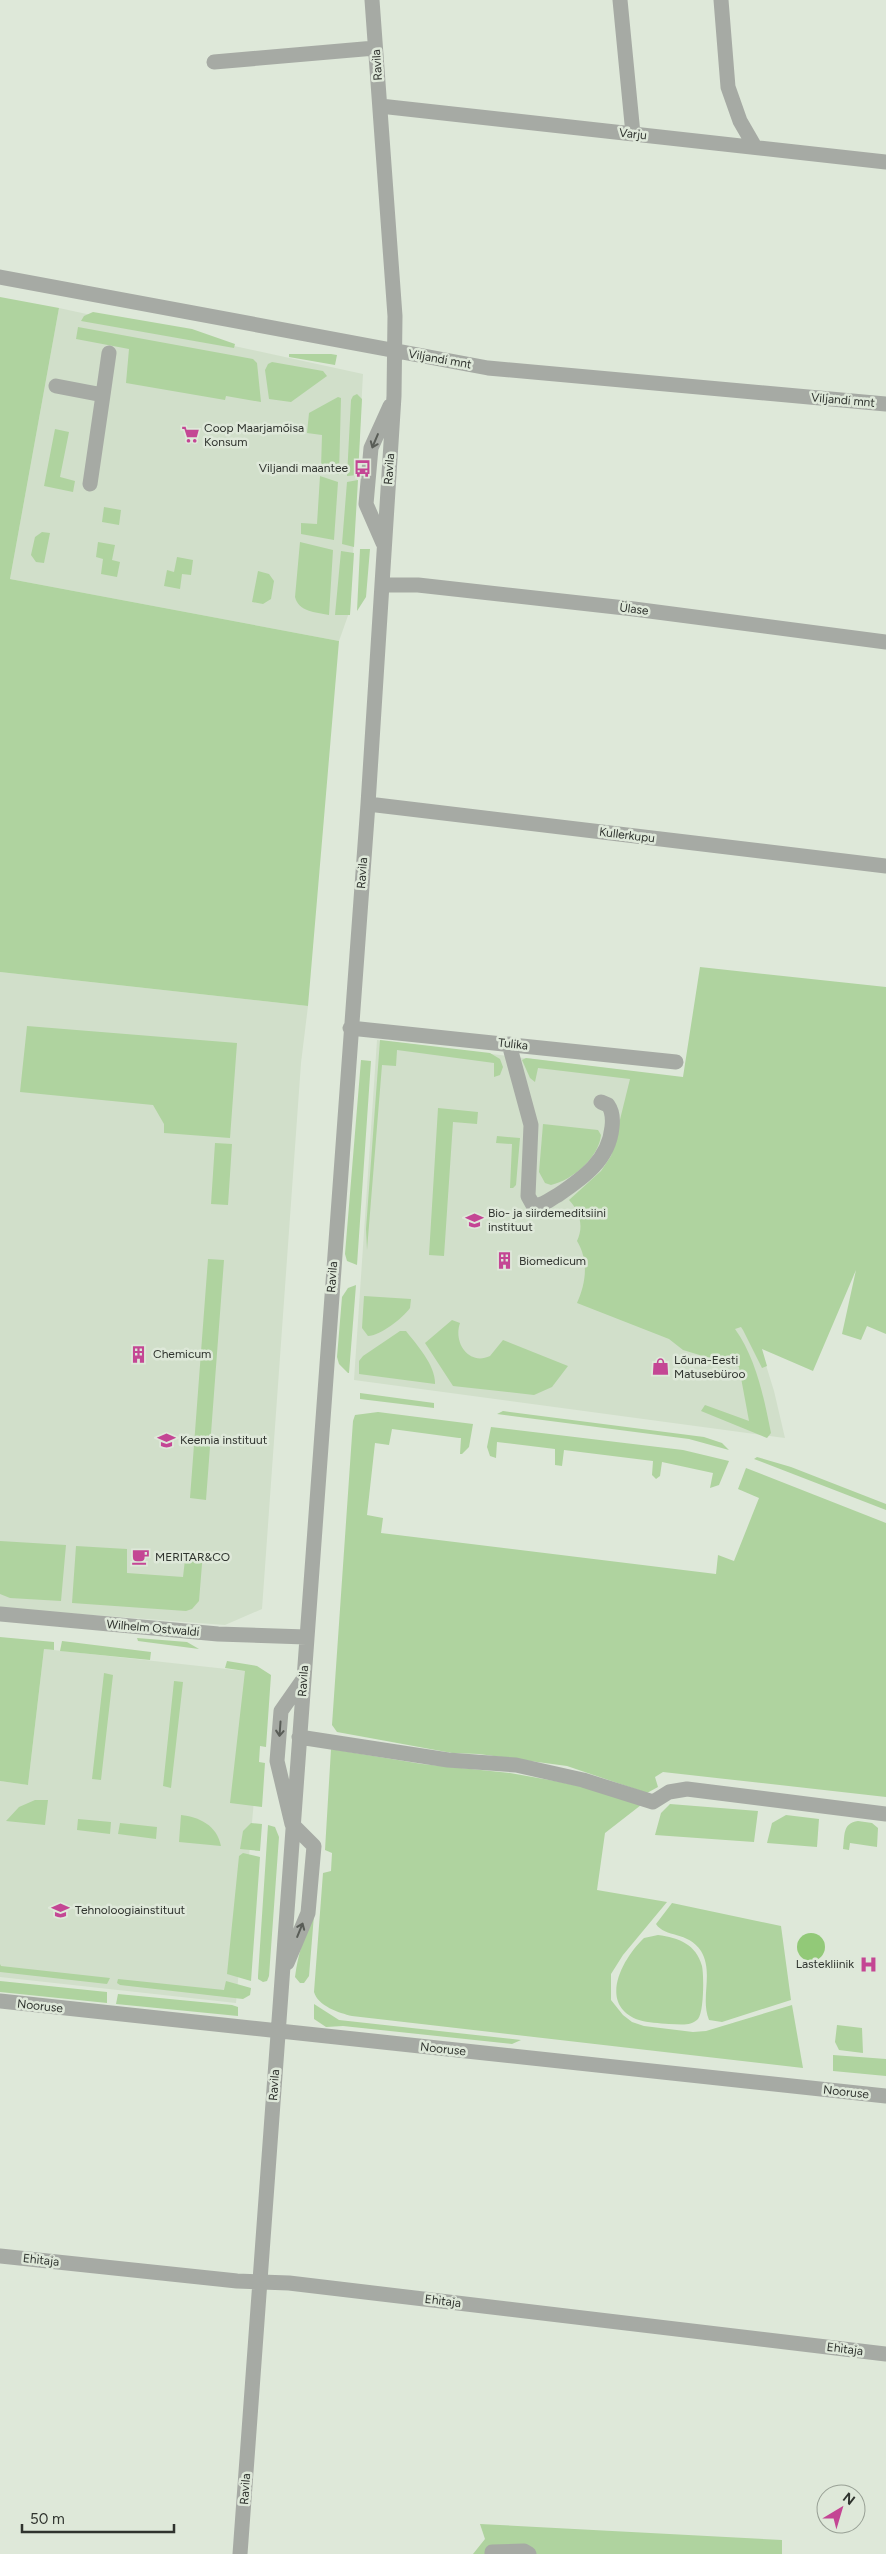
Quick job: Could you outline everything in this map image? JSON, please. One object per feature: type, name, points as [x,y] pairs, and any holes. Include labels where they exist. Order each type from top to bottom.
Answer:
[{"type":"street","name":"Ravila","points":[[240,2554],[261,2282],[302,1681],[368,804],[394,396],[395,316],[372,0]]},
{"type":"street","points":[[620,0],[633,134]]},
{"type":"street","points":[[721,0],[728,87],[740,121],[755,148]]},
{"type":"street","points":[[214,62],[375,48]]},
{"type":"street","name":"Varju","points":[[380,106],[886,162]]},
{"type":"street","name":"Viljandi mnt","points":[[0,277],[488,368],[886,404]]},
{"type":"street","points":[[90,484],[110,353]]},
{"type":"street","points":[[56,386],[104,395]]},
{"type":"street","points":[[384,546],[366,504],[371,448],[394,396]]},
{"type":"street","name":"Ülase","points":[[382,585],[418,585],[634,609],[886,642]]},
{"type":"street","name":"Kullerkupu","points":[[368,804],[886,866]]},
{"type":"street","name":"Tulika","points":[[350,1028],[676,1062]]},
{"type":"street","points":[[509,1044],[531,1125],[528,1196],[533,1205],[542,1205],[573,1185],[591,1169],[607,1150],[612,1114],[608,1105],[601,1102]]},
{"type":"street","name":"Wilhelm Ostwaldi","points":[[0,1614],[218,1634],[306,1637]]},
{"type":"street","points":[[282,1975],[308,1913],[314,1846],[292,1824],[277,1761],[281,1711],[302,1681]]},
{"type":"street","points":[[299,1737],[448,1760],[516,1765],[583,1780],[653,1802],[669,1792],[686,1789],[886,1814]]},
{"type":"street","name":"Nooruse","points":[[0,2001],[886,2096]]},
{"type":"street","name":"Ehitaja","points":[[0,2256],[309,2285],[886,2354]]},
{"type":"street","points":[[492,2554],[492,2552],[524,2551],[529,2554]]},
{"type":"shaded area","points":[[0,297],[59,308],[10,579],[339,641],[308,1006],[0,972]]},
{"type":"shaded area","points":[[59,308],[363,374],[350,610],[339,641],[10,579]]},
{"type":"shaded area","points":[[93,312],[192,329],[235,344],[234,348],[81,321],[84,316]]},
{"type":"shaded area","points":[[78,327],[253,359],[257,363],[261,402],[226,396],[225,400],[126,383],[129,349],[76,339]]},
{"type":"shaded area","points":[[289,354],[337,355],[335,365],[289,357]]},
{"type":"shaded area","points":[[272,362],[323,371],[327,376],[291,402],[269,399],[265,370],[268,364]]},
{"type":"shaded area","points":[[357,394],[362,399],[358,475],[347,476],[351,400]]},
{"type":"shaded area","points":[[338,397],[341,398],[339,475],[321,468],[322,435],[307,433],[309,413]]},
{"type":"shaded area","points":[[55,429],[69,432],[60,477],[75,481],[73,492],[44,486]]},
{"type":"shaded area","points":[[320,476],[338,482],[334,540],[301,534],[301,523],[317,524]]},
{"type":"shaded area","points":[[358,480],[354,547],[342,544],[347,482]]},
{"type":"shaded area","points":[[104,507],[121,510],[119,525],[102,522]]},
{"type":"shaded area","points":[[42,532],[50,533],[44,563],[36,562],[31,555],[35,537]]},
{"type":"shaded area","points":[[98,542],[115,545],[112,560],[120,562],[117,577],[101,574],[103,559],[96,557]]},
{"type":"shaded area","points":[[300,542],[333,550],[329,615],[313,612],[300,606],[295,597]]},
{"type":"shaded area","points":[[360,549],[370,549],[366,597],[357,611]]},
{"type":"shaded area","points":[[341,551],[354,553],[350,615],[335,615]]},
{"type":"shaded area","points":[[177,557],[193,560],[191,575],[182,574],[180,589],[164,586],[167,570],[174,572]]},
{"type":"shaded area","points":[[258,571],[269,574],[274,581],[271,599],[263,604],[252,602]]},
{"type":"shaded area","points":[[700,967],[886,987],[886,1334],[867,1326],[861,1340],[842,1334],[856,1270],[813,1371],[762,1349],[767,1366],[762,1368],[741,1327],[735,1329],[754,1365],[771,1433],[767,1438],[701,1411],[705,1405],[749,1421],[739,1367],[683,1350],[669,1339],[577,1303],[584,1280],[585,1264],[577,1241],[580,1219],[576,1209],[569,1200],[601,1171],[611,1156],[630,1079],[538,1068],[535,1082],[530,1078],[522,1060],[526,1058],[683,1077]]},
{"type":"shaded area","points":[[0,972],[308,1006],[301,1063],[262,1609],[225,1625],[0,1608]]},
{"type":"shaded area","points":[[27,1026],[237,1043],[230,1138],[164,1133],[164,1124],[153,1105],[20,1092]]},
{"type":"shaded area","points":[[377,1040],[638,1072],[761,1349],[774,1391],[785,1438],[354,1380]]},
{"type":"shaded area","points":[[380,1040],[490,1053],[500,1059],[503,1067],[500,1075],[494,1077],[494,1063],[397,1050],[396,1066],[382,1065],[367,1250],[366,1229]]},
{"type":"shaded area","points":[[361,1060],[371,1061],[357,1265],[347,1261],[345,1254]]},
{"type":"shaded area","points":[[438,1108],[478,1112],[477,1124],[453,1122],[444,1256],[429,1255]]},
{"type":"shaded area","points":[[543,1124],[598,1130],[601,1135],[595,1151],[584,1166],[568,1178],[551,1185],[545,1183],[539,1172]]},
{"type":"shaded area","points":[[497,1136],[520,1138],[516,1185],[513,1188],[510,1188],[512,1144],[496,1143]]},
{"type":"shaded area","points":[[215,1143],[232,1144],[228,1205],[211,1204]]},
{"type":"shaded area","points":[[208,1259],[224,1260],[206,1500],[190,1498]]},
{"type":"shaded area","points":[[356,1285],[348,1373],[339,1364],[337,1357],[342,1297],[348,1288]]},
{"type":"shaded area","points":[[364,1296],[411,1299],[410,1308],[391,1326],[379,1333],[368,1336],[362,1328]]},
{"type":"shaded area","points":[[452,1320],[460,1323],[459,1338],[464,1351],[475,1358],[490,1356],[503,1340],[568,1366],[552,1387],[534,1395],[453,1386],[425,1343]]},
{"type":"shaded area","points":[[400,1331],[406,1331],[425,1356],[432,1370],[435,1384],[359,1374],[359,1361],[363,1356]]},
{"type":"shaded area","points":[[360,1393],[434,1403],[434,1408],[360,1399]]},
{"type":"shaded area","points":[[503,1411],[704,1437],[722,1443],[729,1450],[689,1439],[497,1414]]},
{"type":"shaded area","points":[[378,1412],[473,1424],[469,1447],[462,1454],[460,1454],[461,1438],[392,1429],[389,1445],[375,1443],[367,1515],[383,1518],[381,1533],[716,1574],[718,1555],[734,1561],[759,1498],[738,1489],[746,1468],[886,1523],[886,1797],[663,1772],[655,1777],[658,1787],[647,1793],[567,1766],[479,1754],[452,1753],[337,1732],[332,1725],[353,1421],[355,1415]]},
{"type":"shaded area","points":[[491,1427],[683,1450],[729,1461],[719,1485],[710,1488],[713,1473],[662,1462],[660,1476],[656,1479],[652,1475],[653,1461],[564,1450],[562,1466],[555,1465],[555,1449],[497,1442],[496,1458],[490,1456],[487,1447]]},
{"type":"shaded area","points":[[757,1457],[791,1467],[886,1504],[886,1510],[754,1459]]},
{"type":"shaded area","points":[[0,1541],[66,1545],[61,1601],[10,1598],[0,1594]]},
{"type":"shaded area","points":[[76,1546],[127,1549],[127,1573],[183,1577],[186,1551],[203,1552],[199,1601],[192,1609],[186,1611],[72,1603]]},
{"type":"shaded area","points":[[0,1637],[54,1642],[54,1650],[44,1649],[28,1785],[0,1781]]},
{"type":"shaded area","points":[[137,1638],[187,1642],[199,1649],[138,1641]]},
{"type":"shaded area","points":[[62,1641],[151,1652],[150,1660],[60,1651]]},
{"type":"shaded area","points":[[44,1649],[245,1671],[265,1676],[236,2003],[0,1977],[0,1781],[28,1785]]},
{"type":"shaded area","points":[[227,1661],[257,1666],[271,1675],[266,1747],[260,1746],[259,1762],[265,1763],[262,1807],[230,1803],[245,1671],[225,1668]]},
{"type":"shaded area","points":[[104,1673],[113,1675],[101,1780],[92,1779]]},
{"type":"shaded area","points":[[174,1681],[183,1682],[171,1788],[163,1786]]},
{"type":"shaded area","points":[[331,1749],[422,1764],[510,1773],[555,1781],[598,1790],[641,1805],[605,1833],[597,1890],[667,1902],[623,1955],[611,1974],[611,2000],[623,2015],[632,2022],[644,2026],[693,2032],[706,2031],[792,2005],[803,2068],[352,2016],[335,2011],[324,2005],[314,1992],[323,1873],[331,1871],[332,1853],[325,1850]]},
{"type":"shaded area","points":[[35,1800],[48,1800],[45,1825],[6,1821],[19,1807]]},
{"type":"shaded area","points":[[670,1804],[758,1811],[754,1842],[655,1835],[661,1813]]},
{"type":"shaded area","points":[[181,1815],[206,1823],[216,1833],[221,1846],[179,1842]]},
{"type":"shaded area","points":[[786,1815],[819,1819],[817,1847],[767,1843],[772,1823]]},
{"type":"shaded area","points":[[78,1819],[111,1822],[110,1834],[77,1830]]},
{"type":"shaded area","points":[[858,1821],[872,1823],[878,1828],[877,1847],[850,1843],[849,1850],[843,1849],[844,1835],[847,1827],[849,1824]]},
{"type":"shaded area","points":[[120,1823],[157,1827],[156,1839],[118,1834]]},
{"type":"shaded area","points":[[251,1823],[262,1824],[260,1851],[240,1849],[243,1831]]},
{"type":"shaded area","points":[[268,1825],[275,1827],[279,1837],[269,1976],[267,1981],[263,1982],[258,1979],[258,1976]]},
{"type":"shaded area","points":[[243,1853],[260,1857],[251,1981],[227,1974],[239,1856]]},
{"type":"shaded area","points":[[672,1903],[781,1926],[791,2000],[722,2022],[709,2020],[706,2003],[707,1977],[705,1959],[701,1951],[690,1940],[665,1931],[656,1924]]},
{"type":"shaded area","points":[[314,1915],[309,1976],[304,1983],[300,1983],[295,1977],[298,1960],[304,1937]]},
{"type":"shaded area","points":[[811,1933],[821,1937],[825,1947],[821,1957],[811,1961],[801,1957],[797,1947],[801,1937]]},
{"type":"shaded area","points":[[658,1935],[686,1943],[696,1952],[699,1958],[703,1971],[702,2002],[700,2015],[695,2022],[680,2025],[642,2021],[626,2013],[619,2004],[616,1993],[618,1981],[628,1958],[644,1938]]},
{"type":"shaded area","points":[[0,1964],[1,1966],[110,1978],[107,1984],[0,1972]]},
{"type":"shaded area","points":[[118,1979],[224,1990],[226,1981],[251,1988],[250,1995],[243,1999],[120,1985],[117,1983]]},
{"type":"shaded area","points":[[0,1981],[107,1992],[107,2003],[0,1992]]},
{"type":"shaded area","points":[[118,1994],[232,2005],[238,2007],[238,2016],[116,2004]]},
{"type":"shaded area","points":[[314,2004],[339,2020],[521,2040],[512,2044],[343,2026],[326,2027],[314,2019]]},
{"type":"shaded area","points":[[837,2025],[862,2028],[863,2053],[839,2050],[835,2042]]},
{"type":"shaded area","points":[[833,2055],[886,2059],[886,2076],[833,2071]]},
{"type":"shaded area","points":[[480,2524],[782,2540],[782,2554],[473,2554],[485,2539]]},
{"type":"place","name":"Coop Maarjamõisa Konsum","points":[[190,435]]},
{"type":"place","name":"Viljandi maantee","points":[[362,468]]},
{"type":"place","name":"Bio- ja siirdemeditsiini instituut","points":[[474,1220]]},
{"type":"place","name":"Biomedicum","points":[[505,1261]]},
{"type":"place","name":"Chemicum","points":[[139,1354]]},
{"type":"place","name":"Lõuna-Eesti Matusebüroo","points":[[660,1367]]},
{"type":"place","name":"Keemia instituut","points":[[166,1440]]},
{"type":"place","name":"MERITAR&CO","points":[[141,1557]]},
{"type":"place","name":"Tehnoloogiainstituut","points":[[61,1910]]},
{"type":"place","name":"Lastekliinik","points":[[868,1964]]}]
